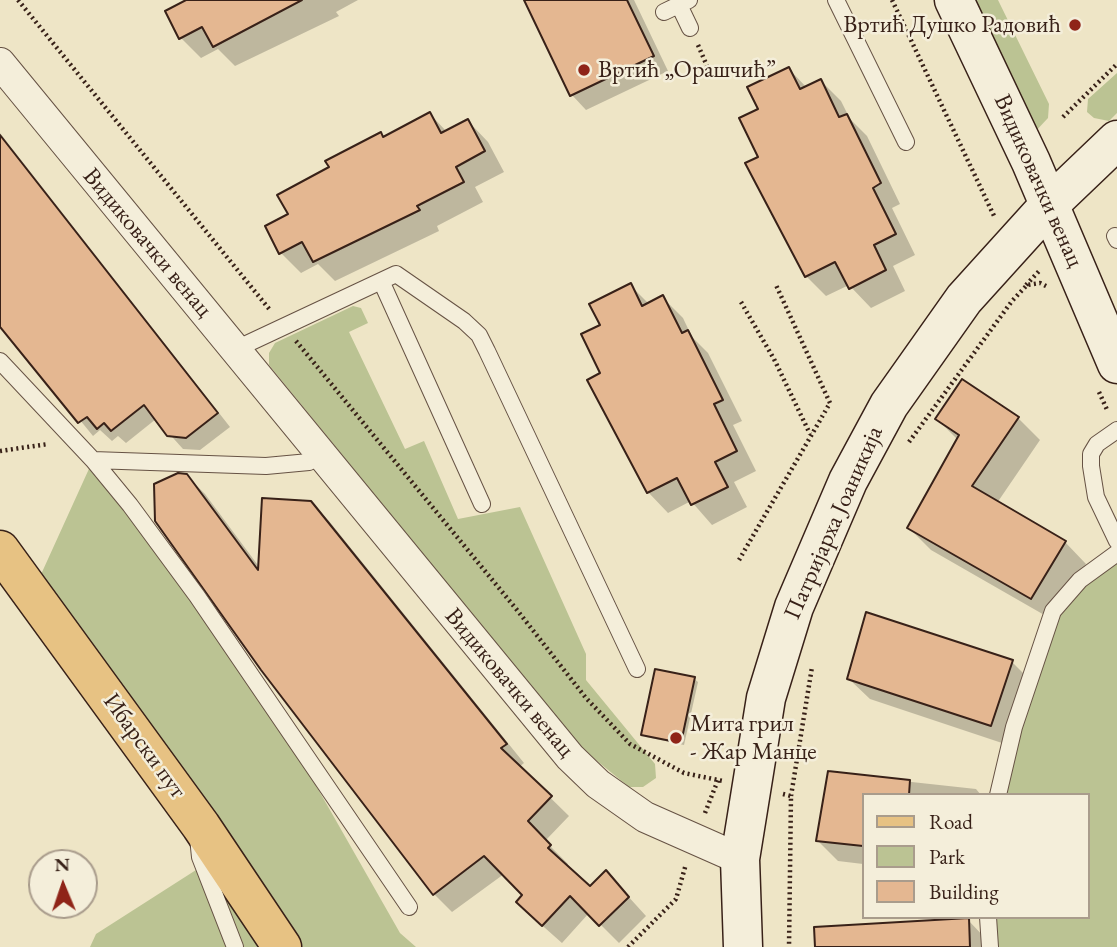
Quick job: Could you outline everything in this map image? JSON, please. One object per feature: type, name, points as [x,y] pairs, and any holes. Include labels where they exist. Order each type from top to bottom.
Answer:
[{"type":"main road","name":"Видиковачки венац","points":[[954,0],[1050,204],[1106,373]]},
{"type":"main road","name":"Патријарха Јоаникија","points":[[743,947],[740,859],[733,784],[811,562],[848,481],[889,405],[964,299],[1050,204],[1117,140]]},
{"type":"main road","name":"Ибарски пут","points":[[0,550],[201,826],[282,947]]},
{"type":"street","name":"Видиковачки венац","points":[[0,63],[140,237],[236,349],[570,757],[622,803],[694,840],[740,859]]},
{"type":"lane","points":[[836,0],[906,142]]},
{"type":"lane","points":[[677,5],[693,35]]},
{"type":"lane","points":[[236,349],[397,274],[479,335],[637,669]]},
{"type":"lane","points":[[382,282],[482,504]]},
{"type":"lane","points":[[0,361],[93,460],[197,596],[409,907]]},
{"type":"lane","points":[[1116,430],[1097,444],[1091,454],[1091,466],[1096,497],[1117,541]]},
{"type":"lane","points":[[93,460],[265,466],[309,462],[321,455]]},
{"type":"lane","points":[[998,793],[1018,715],[1053,611],[1080,580],[1117,553]]},
{"type":"lane","points":[[201,826],[200,857],[235,947]]},
{"type":"lane","points":[[988,919],[990,947]]},
{"type":"path","points":[[18,0],[604,717],[645,754],[684,773],[791,796]]},
{"type":"path","points":[[892,0],[999,227]]},
{"type":"path","points":[[693,35],[710,73]]},
{"type":"path","points":[[1063,117],[1117,64]]},
{"type":"path","points":[[906,446],[1042,268]]},
{"type":"path","points":[[1027,285],[1040,283],[1053,290]]},
{"type":"path","points":[[739,560],[830,403],[776,285]]},
{"type":"path","points":[[741,302],[774,359],[810,434]]},
{"type":"path","points":[[1106,373],[1116,430]]},
{"type":"path","points":[[0,451],[73,440]]},
{"type":"path","points":[[789,947],[791,796],[813,657]]},
{"type":"path","points":[[628,947],[676,899],[694,840],[733,784]]},
{"type":"green space","points":[[968,0],[998,0],[1049,104],[1048,118],[1033,134]]},
{"type":"green space","points":[[1117,73],[1117,113],[1109,121],[1094,118],[1087,112],[1088,99]]},
{"type":"green space","points":[[353,306],[361,308],[368,323],[349,332],[405,449],[424,441],[458,519],[520,507],[586,654],[586,680],[655,764],[656,778],[643,787],[629,787],[580,747],[269,365],[269,353],[275,343]]},
{"type":"green space","points":[[93,460],[261,689],[400,933],[416,947],[90,947],[96,934],[221,854],[33,592]]},
{"type":"green space","points":[[1117,553],[1117,947],[990,947],[988,919],[1089,919],[1089,793],[999,793],[1053,611]]},
{"type":"building","points":[[186,0],[302,0],[213,47],[202,27],[179,39],[165,11]]},
{"type":"building","points":[[524,0],[627,0],[654,56],[570,96]]},
{"type":"building","points":[[789,67],[800,89],[821,79],[839,117],[847,114],[881,183],[873,188],[896,234],[874,245],[886,270],[849,289],[835,262],[805,277],[745,163],[758,157],[739,118],[758,109],[747,87]]},
{"type":"building","points":[[430,112],[441,133],[468,119],[485,151],[456,167],[464,182],[417,206],[420,210],[313,262],[302,242],[279,254],[265,226],[288,214],[277,195],[329,167],[325,161],[381,132],[383,137]]},
{"type":"building","points":[[0,135],[218,413],[186,438],[167,436],[144,405],[111,431],[104,423],[97,429],[87,417],[78,423],[0,327]]},
{"type":"building","points":[[631,283],[642,306],[663,295],[682,333],[688,330],[723,400],[714,404],[737,451],[715,462],[728,487],[691,505],[677,478],[647,493],[587,380],[600,373],[581,334],[600,325],[589,304]]},
{"type":"building","points":[[962,379],[1019,417],[972,486],[1066,541],[1031,599],[907,528],[959,435],[935,419]]},
{"type":"building","points":[[178,473],[187,474],[258,570],[262,498],[311,501],[507,744],[501,748],[552,796],[528,821],[551,845],[548,848],[590,886],[606,870],[629,897],[599,926],[570,896],[542,926],[516,902],[522,895],[484,856],[433,895],[261,670],[155,521],[154,484]]},
{"type":"building","points":[[866,612],[1013,660],[991,726],[847,679]]},
{"type":"building","points":[[655,669],[695,677],[681,743],[641,735]]},
{"type":"building","points":[[828,771],[910,780],[909,793],[862,793],[862,846],[816,841]]},
{"type":"building","points":[[969,919],[970,947],[815,947],[814,927]]},
{"type":"place","name":"Вртић Душко Радовић","points":[[1075,25]]},
{"type":"place","name":"Вртић „Орашчић”","points":[[584,70]]},
{"type":"place","name":"Мита грил - Жар Манце","points":[[676,738]]}]
